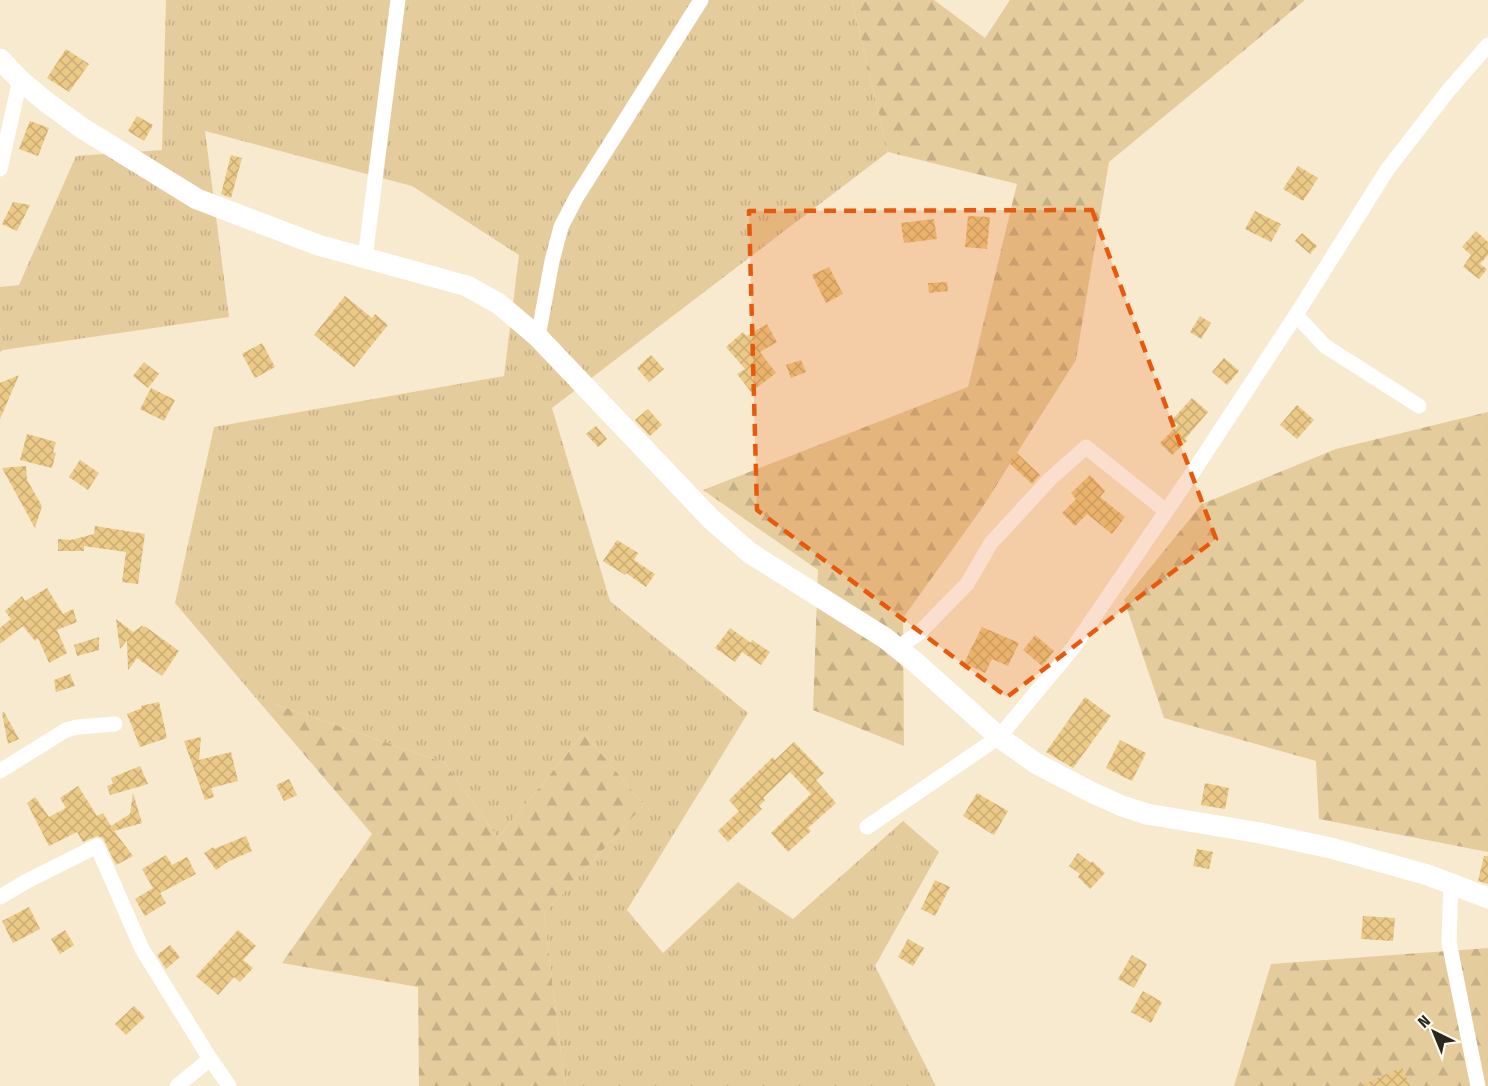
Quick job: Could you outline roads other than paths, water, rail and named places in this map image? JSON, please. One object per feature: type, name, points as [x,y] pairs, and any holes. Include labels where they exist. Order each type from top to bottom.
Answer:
[{"type":"street","points":[[365,258],[398,0]]},
{"type":"street","points":[[538,337],[552,261],[561,228],[576,198],[701,0]]},
{"type":"street","points":[[867,827],[999,737],[1073,648],[1296,315],[1387,170],[1448,91],[1488,45]]},
{"type":"street","points":[[0,59],[20,80],[82,128],[197,199],[318,245],[467,286],[499,304],[538,337],[719,526],[750,553],[885,638],[999,737],[1037,764],[1122,806],[1147,814],[1260,833],[1331,848],[1451,883],[1488,898]]},
{"type":"street","points":[[0,169],[20,80]]},
{"type":"street","points":[[1296,315],[1325,346],[1419,406]]},
{"type":"street","points":[[897,648],[920,633],[967,584],[991,543],[1050,479],[1086,447],[1166,511]]},
{"type":"street","points":[[0,771],[66,730],[115,724]]},
{"type":"street","points":[[0,897],[97,846],[142,949],[229,1086]]},
{"type":"street","points":[[1451,883],[1449,942],[1478,1086]]},
{"type":"street","points":[[177,1086],[210,1059]]}]
